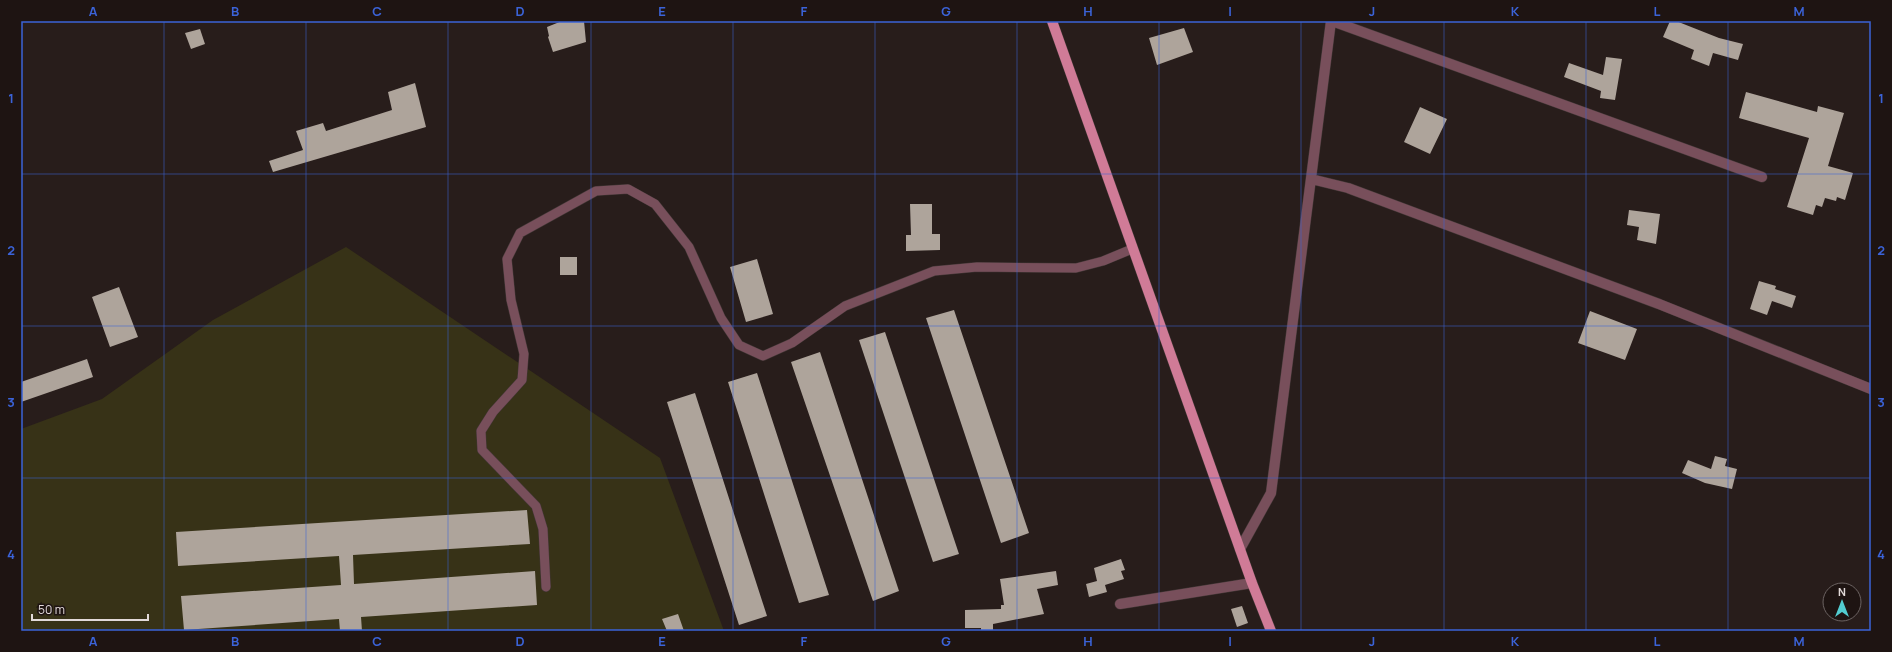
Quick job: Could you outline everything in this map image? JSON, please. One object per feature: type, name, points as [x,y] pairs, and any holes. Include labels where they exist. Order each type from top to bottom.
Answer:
[{"type":"main road","points":[[1052,21],[1132,249],[1252,583],[1271,631]]},
{"type":"street","points":[[1240,549],[1272,494],[1331,21],[1762,176]]},
{"type":"street","points":[[1311,179],[1348,188],[1659,304],[1871,388]]},
{"type":"street","points":[[1120,604],[1252,583]]},
{"type":"lane","points":[[546,587],[543,529],[536,506],[482,450],[481,431],[493,412],[522,380],[524,354],[511,300],[507,259],[520,232],[596,191],[628,189],[655,204],[689,247],[721,318],[739,345],[763,356],[792,343],[845,306],[934,271],[977,267],[1076,268],[1103,261],[1132,249]]},
{"type":"shaded area","points":[[346,247],[660,458],[724,631],[21,631],[21,429],[102,399],[213,320]]},
{"type":"building","points":[[562,21],[584,21],[586,42],[553,52],[548,37],[547,27]]},
{"type":"building","points":[[1670,21],[1676,21],[1719,38],[1743,44],[1738,60],[1713,53],[1709,66],[1691,59],[1694,50],[1663,37]]},
{"type":"building","points":[[1184,28],[1193,52],[1157,65],[1149,38]]},
{"type":"building","points":[[200,29],[205,44],[191,49],[185,33]]},
{"type":"building","points":[[1606,57],[1622,59],[1615,100],[1600,98],[1601,91],[1564,77],[1569,63],[1603,75]]},
{"type":"building","points":[[415,83],[426,127],[273,172],[269,161],[303,150],[296,131],[323,123],[326,131],[392,110],[388,92]]},
{"type":"building","points":[[1746,92],[1817,112],[1818,106],[1844,113],[1828,166],[1853,173],[1845,200],[1837,197],[1836,201],[1825,198],[1822,207],[1816,205],[1813,215],[1787,207],[1809,138],[1739,118]]},
{"type":"building","points":[[1420,107],[1447,119],[1430,154],[1404,142]]},
{"type":"building","points":[[910,204],[932,204],[932,234],[940,234],[940,250],[906,251],[906,235],[911,235]]},
{"type":"building","points":[[1629,210],[1660,214],[1656,244],[1637,240],[1639,227],[1627,225]]},
{"type":"building","points":[[560,257],[577,257],[577,275],[560,275]]},
{"type":"building","points":[[757,259],[773,314],[746,322],[730,267]]},
{"type":"building","points":[[1759,281],[1776,286],[1775,289],[1796,296],[1792,308],[1772,301],[1767,315],[1750,309]]},
{"type":"building","points":[[119,287],[138,337],[110,347],[92,297]]},
{"type":"building","points":[[954,310],[1029,533],[1001,543],[926,318]]},
{"type":"building","points":[[1590,311],[1637,329],[1625,360],[1578,343]]},
{"type":"building","points":[[885,332],[959,554],[933,562],[859,340]]},
{"type":"building","points":[[820,352],[899,591],[873,601],[791,362]]},
{"type":"building","points":[[87,359],[93,377],[21,402],[21,382]]},
{"type":"building","points":[[757,373],[829,595],[799,603],[728,382]]},
{"type":"building","points":[[695,393],[767,616],[739,625],[667,402]]},
{"type":"building","points":[[1715,456],[1727,459],[1725,466],[1737,469],[1732,489],[1705,483],[1682,473],[1688,460],[1711,469]]},
{"type":"building","points":[[527,510],[530,544],[353,555],[354,584],[535,571],[537,605],[361,617],[362,631],[340,631],[339,619],[184,630],[181,596],[341,585],[339,556],[178,566],[176,532]]},
{"type":"building","points":[[1121,559],[1125,570],[1121,571],[1124,579],[1105,585],[1107,592],[1089,597],[1086,584],[1097,581],[1094,568]]},
{"type":"building","points":[[1056,571],[1058,585],[1037,589],[1044,614],[993,624],[993,631],[981,631],[981,628],[965,628],[965,610],[1001,609],[1001,605],[1004,605],[1000,579]]},
{"type":"building","points":[[1242,606],[1248,623],[1237,627],[1231,609]]},
{"type":"building","points":[[678,614],[684,631],[667,631],[662,619]]}]
